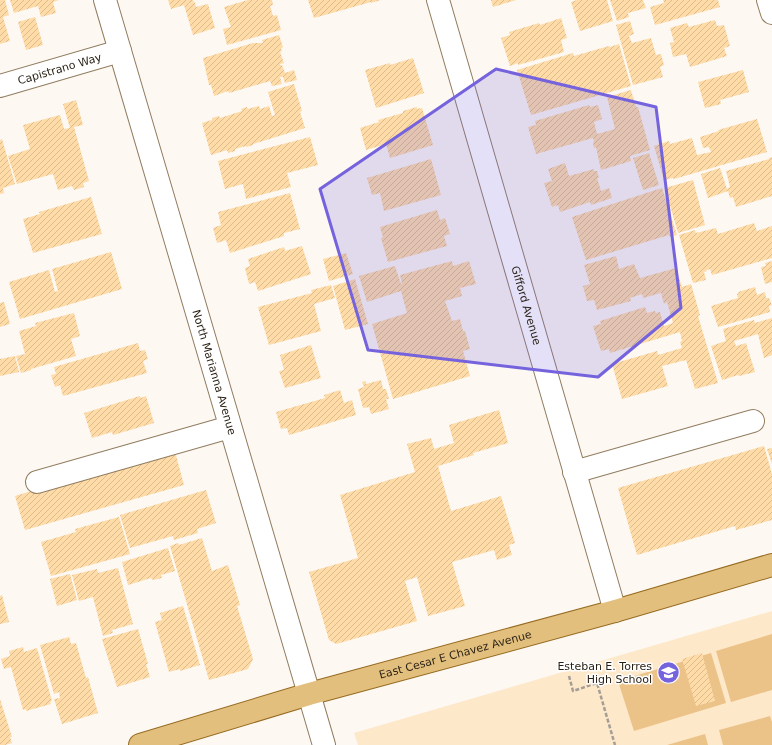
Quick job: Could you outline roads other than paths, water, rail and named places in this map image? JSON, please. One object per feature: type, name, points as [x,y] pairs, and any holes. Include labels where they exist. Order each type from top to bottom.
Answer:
[{"type":"main road","name":"East Cesar E Chavez Avenue","points":[[140,745],[309,694],[615,611],[772,565]]},
{"type":"street","name":"North Marianna Avenue","points":[[105,0],[324,745]]},
{"type":"street","name":"Gifford Avenue","points":[[438,0],[615,611]]},
{"type":"street","points":[[768,0],[772,13]]},
{"type":"street","name":"Capistrano Way","points":[[0,86],[120,51]]},
{"type":"street","points":[[574,472],[753,421]]},
{"type":"street","points":[[37,482],[230,427]]},
{"type":"place","name":"Esteban E. Torres High School","points":[[668,672]]}]
